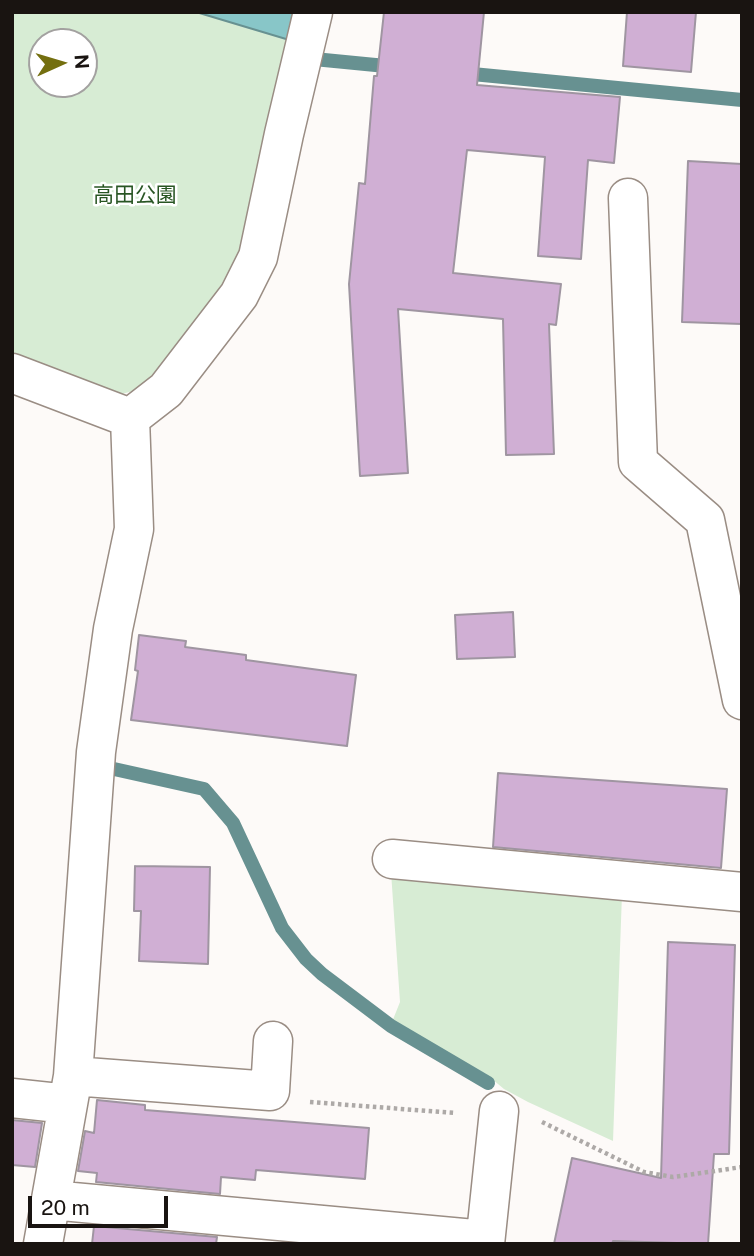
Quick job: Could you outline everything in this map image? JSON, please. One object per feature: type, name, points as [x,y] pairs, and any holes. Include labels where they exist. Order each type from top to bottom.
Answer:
[{"type":"street","points":[[130,418],[166,390],[239,295],[258,257],[313,12]]},
{"type":"street","points":[[628,198],[638,463],[705,520],[742,701]]},
{"type":"street","points":[[12,373],[130,418]]},
{"type":"street","points":[[43,1244],[71,1090],[96,752],[113,629],[134,529],[130,418]]},
{"type":"street","points":[[392,859],[742,892]]},
{"type":"street","points":[[12,1098],[71,1090],[270,1091],[273,1041]]},
{"type":"street","points":[[51,1200],[485,1242],[499,1111]]},
{"type":"path","points":[[270,1091],[288,1101],[430,1112],[486,1114],[514,1111],[581,1139],[644,1172],[673,1177],[742,1167]]},
{"type":"green space","name":"高田公園","points":[[14,12],[196,12],[296,42],[247,256],[159,384],[118,395],[12,355]]},
{"type":"green space","points":[[391,872],[622,894],[613,1141],[528,1102],[504,1089],[486,1074],[392,1022],[400,1002]]},
{"type":"water","points":[[196,12],[302,12],[296,42]]},
{"type":"building","points":[[384,12],[484,12],[477,85],[620,97],[614,163],[588,160],[581,259],[538,256],[545,157],[467,150],[453,273],[561,284],[556,325],[549,324],[554,454],[506,455],[503,319],[398,309],[408,473],[360,476],[349,284],[359,183],[365,184],[374,76],[377,76]]},
{"type":"building","points":[[627,12],[696,12],[691,72],[623,66]]},
{"type":"building","points":[[688,161],[742,164],[742,324],[682,322]]},
{"type":"building","points":[[513,612],[515,657],[457,659],[455,615]]},
{"type":"building","points":[[139,635],[186,641],[185,647],[246,655],[246,660],[356,675],[347,746],[131,720],[138,671],[135,670]]},
{"type":"building","points":[[498,773],[727,789],[721,868],[493,847]]},
{"type":"building","points":[[135,866],[210,867],[208,964],[139,961],[141,911],[134,911]]},
{"type":"building","points":[[668,942],[735,945],[729,1154],[714,1154],[708,1244],[613,1241],[612,1244],[554,1244],[572,1158],[661,1178]]},
{"type":"building","points":[[97,1100],[145,1105],[145,1110],[369,1128],[365,1179],[256,1170],[255,1180],[221,1177],[220,1194],[96,1182],[97,1173],[78,1171],[85,1131],[94,1133]]},
{"type":"building","points":[[12,1120],[42,1123],[35,1167],[12,1165]]},
{"type":"building","points":[[94,1226],[217,1237],[216,1244],[92,1244]]},
{"type":"waterway","points":[[314,59],[396,67]]},
{"type":"waterway","points":[[462,73],[742,100]]},
{"type":"waterway","points":[[96,765],[204,789],[233,823],[282,928],[306,959],[391,1026],[488,1083]]}]
